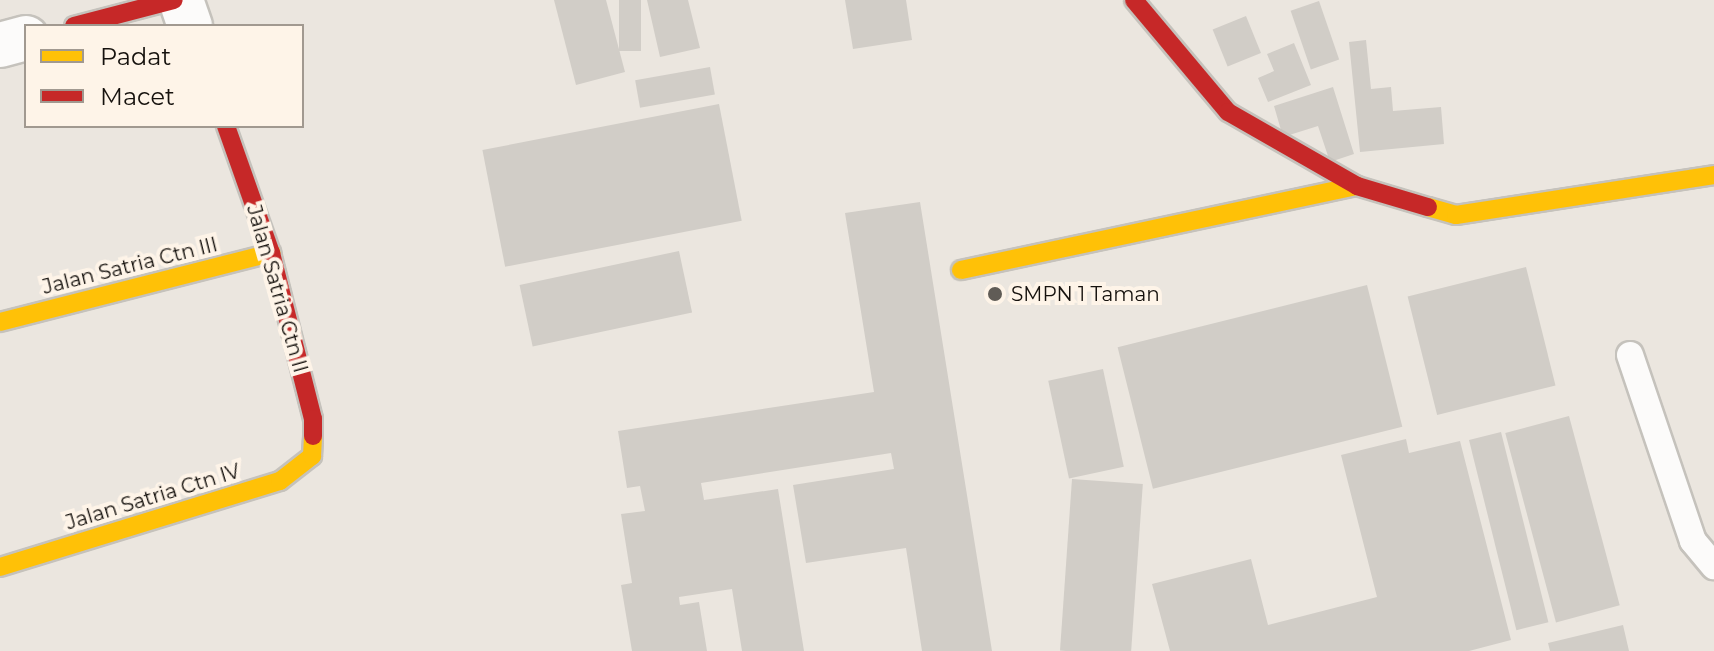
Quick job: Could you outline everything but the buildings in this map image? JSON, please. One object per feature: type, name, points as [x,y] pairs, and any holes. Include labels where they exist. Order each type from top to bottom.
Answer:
[{"type":"street","points":[[82,24],[174,0]]},
{"type":"street","points":[[181,0],[189,24]]},
{"type":"street","points":[[1134,0],[1228,112],[1357,186],[1456,215],[1714,175]]},
{"type":"street","points":[[0,45],[24,39]]},
{"type":"street","name":"Jalan Satria Ctn II","points":[[227,128],[271,253],[313,419],[312,456]]},
{"type":"street","points":[[961,270],[1357,186]]},
{"type":"street","name":"Jalan Satria Ctn III","points":[[0,322],[271,253]]},
{"type":"street","name":"Jalan Satria Ctn IV","points":[[0,567],[280,481],[312,456]]},
{"type":"lane","points":[[1630,355],[1693,541],[1714,566]]},
{"type":"traffic: slow","points":[[1428,207],[1456,215],[1714,175]]},
{"type":"traffic: slow","points":[[961,270],[1357,186]]},
{"type":"traffic: slow","points":[[0,322],[271,253]]},
{"type":"traffic: slow","points":[[0,567],[280,481],[312,456],[313,436]]},
{"type":"traffic: jam","points":[[82,24],[174,0]]},
{"type":"traffic: jam","points":[[1134,0],[1228,112],[1357,186],[1428,207]]},
{"type":"traffic: jam","points":[[227,128],[271,253],[313,419],[313,436]]},
{"type":"place","name":"SMPN 1 Taman","points":[[995,294]]}]
